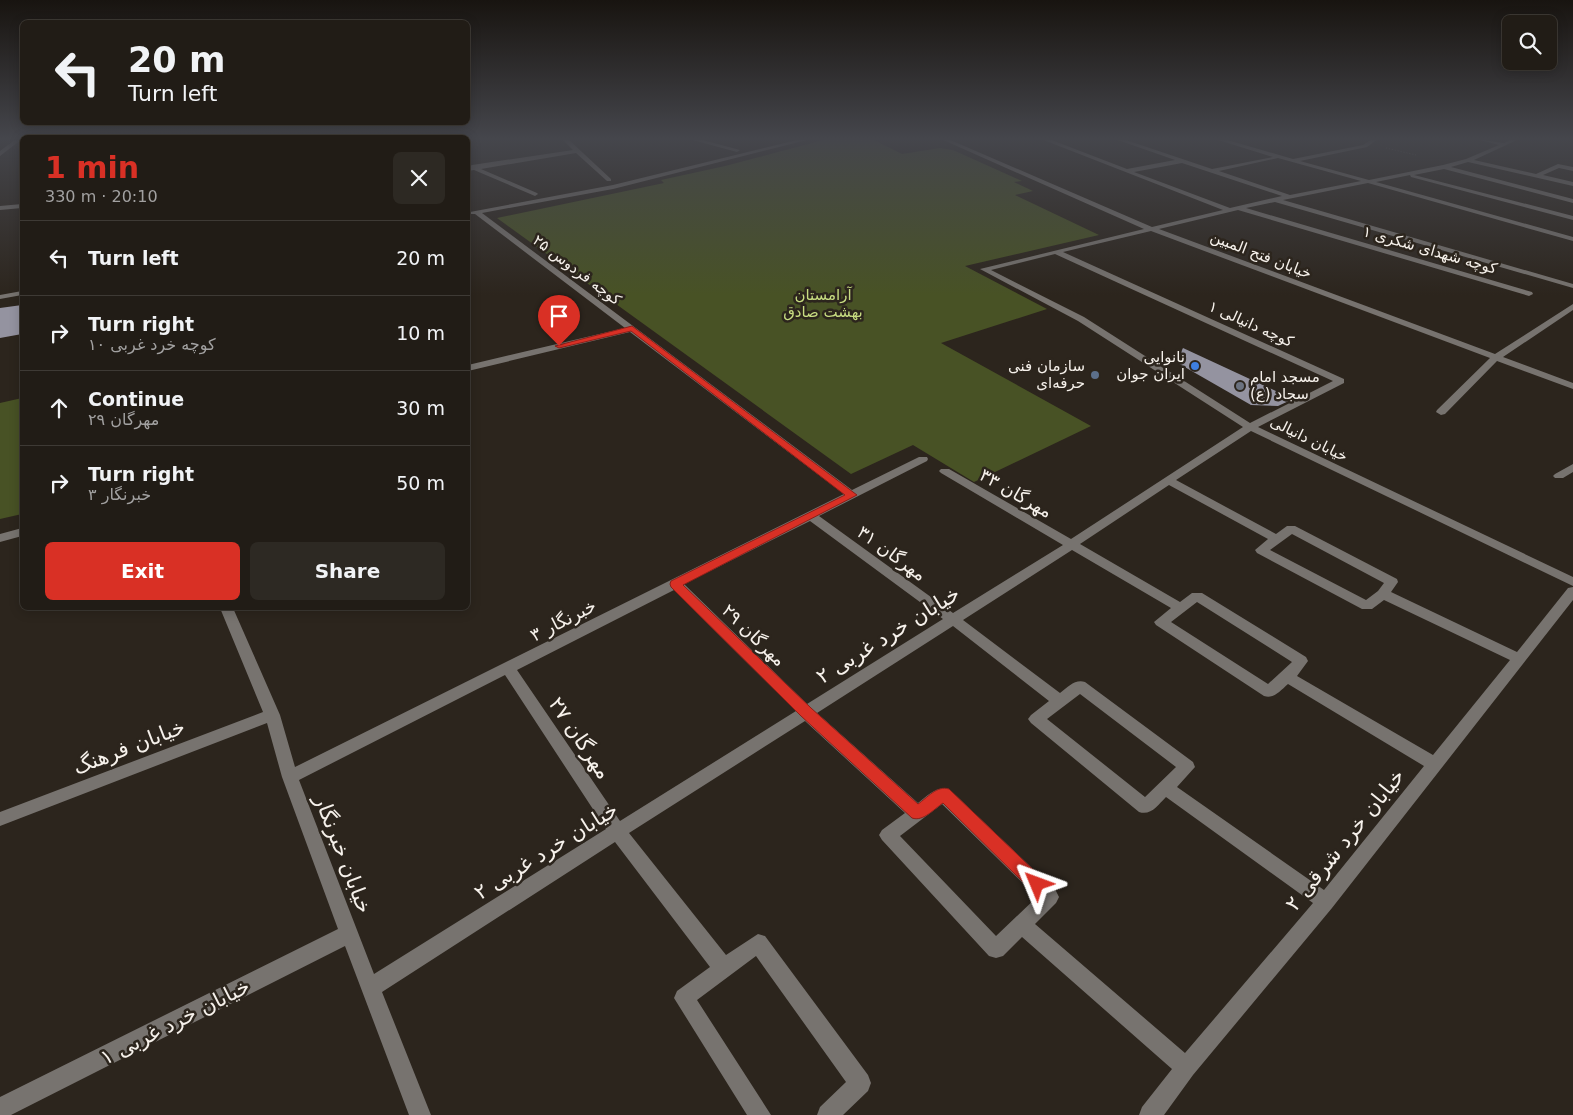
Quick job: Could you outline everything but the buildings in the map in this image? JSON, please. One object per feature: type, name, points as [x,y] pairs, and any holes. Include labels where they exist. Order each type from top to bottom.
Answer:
[{"type":"street","points":[[528,191],[535,194]]},
{"type":"street","points":[[473,210],[551,191]]},
{"type":"street","points":[[473,210],[588,191]]},
{"type":"street","name":"خیابان فتح المبین","points":[[1063,191],[1151,229],[1573,386]]},
{"type":"street","points":[[1179,191],[1229,210]]},
{"type":"street","points":[[1274,191],[1289,196]]},
{"type":"street","name":"خیابان دانیالی","points":[[1317,191],[1229,210],[984,269],[1081,319],[1250,428],[1573,582]]},
{"type":"street","points":[[1401,191],[1573,239]]},
{"type":"street","points":[[1471,191],[1573,218]]},
{"type":"street","points":[[1535,191],[1573,201]]},
{"type":"street","points":[[1273,200],[1573,286]]},
{"type":"street","points":[[0,208],[20,206]]},
{"type":"street","name":"کوچه شهدای شکری ۱","points":[[1238,208],[1529,294]]},
{"type":"street","name":"کوچه فردوس ۲۵","points":[[473,210],[852,495]]},
{"type":"street","name":"کوچه دانیالی ۱","points":[[1056,252],[1341,380],[1250,428]]},
{"type":"street","points":[[0,288],[20,284]]},
{"type":"street","points":[[0,297],[20,293]]},
{"type":"street","points":[[1441,412],[1495,358],[1573,306]]},
{"type":"street","points":[[470,368],[632,329]]},
{"type":"street","name":"خیابان خرد غربی ۲","points":[[370,988],[1071,545],[1250,428]]},
{"type":"street","name":"خبرنگار ۳","points":[[290,777],[923,459]]},
{"type":"street","points":[[1559,476],[1573,467]]},
{"type":"street","name":"مهرگان ۳۳","points":[[945,471],[1180,608]]},
{"type":"street","points":[[1169,481],[1277,539]]},
{"type":"street","name":"مهرگان ۳۱","points":[[811,516],[1060,701]]},
{"type":"street","points":[[1291,529],[1392,582],[1383,594],[1367,606],[1261,550],[1291,529]]},
{"type":"street","points":[[0,538],[20,533]]},
{"type":"street","name":"مهرگان ۲۹","points":[[676,584],[806,712],[917,813]]},
{"type":"street","name":"خیابان خرد شرقی ۲","points":[[1150,1115],[1186,1068],[1326,902],[1573,591]]},
{"type":"street","points":[[1383,594],[1518,658]]},
{"type":"street","points":[[1197,596],[1301,660],[1269,692],[1161,622],[1180,608],[1197,596]]},
{"type":"street","name":"خیابان خبرنگار","points":[[227,610],[272,715],[290,777],[420,1115]]},
{"type":"street","name":"مهرگان ۲۷","points":[[508,668],[617,832],[724,969]]},
{"type":"street","points":[[1286,677],[1434,764]]},
{"type":"street","points":[[1080,686],[1187,767],[1166,788],[1145,807],[1036,718],[1080,686]]},
{"type":"street","name":"خیابان فرهنگ","points":[[0,819],[272,715]]},
{"type":"street","points":[[1166,788],[1326,902]]},
{"type":"street","points":[[943,794],[1050,897],[1022,924],[996,949],[888,835],[943,794]]},
{"type":"street","points":[[1022,924],[1186,1068]]},
{"type":"street","name":"خیابان خرد غربی ۱","points":[[0,1109],[349,934]]},
{"type":"street","points":[[760,1115],[684,998],[758,943],[860,1083],[828,1115]]},
{"type":"green space","name":"آرامستان بهشت صادق","points":[[626,191],[1033,191],[1015,195],[1099,235],[965,266],[1047,309],[941,343],[1091,426],[974,482],[913,445],[851,474],[497,218]]},
{"type":"green space","points":[[20,398],[20,514],[0,519],[0,403]]},
{"type":"place","name":"نانوایی ایران جوان","points":[[1195,366]]},
{"type":"place","name":"سازمان فنی حرفه‌ای","points":[[1095,375]]},
{"type":"place","name":"مسجد امام سجاد (ع)","points":[[1240,386]]},
{"type":"route","points":[[559,346],[632,329],[852,495],[676,584],[806,712],[917,813],[943,794],[1037,884]]}]
